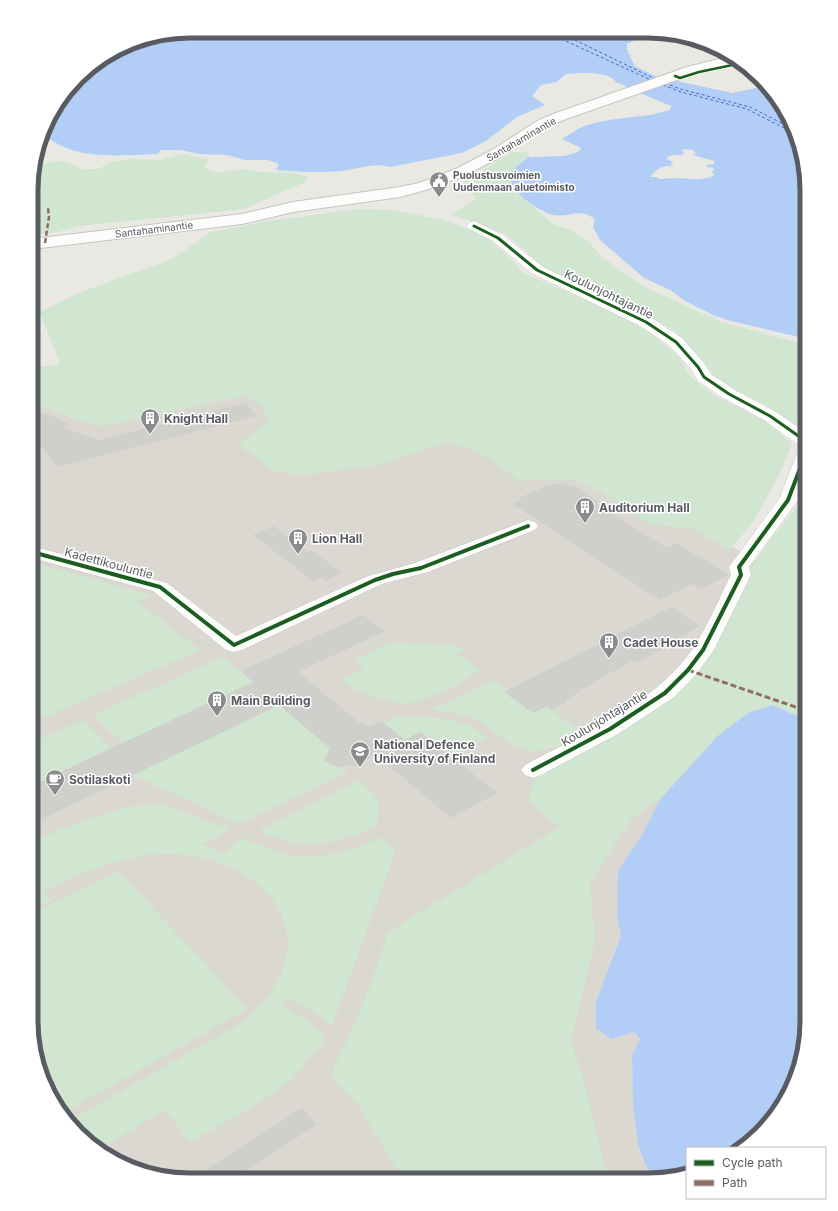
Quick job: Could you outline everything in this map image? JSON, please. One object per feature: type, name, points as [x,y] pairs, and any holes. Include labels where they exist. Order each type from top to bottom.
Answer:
[{"type":"main road","name":"Santahaminantie","points":[[38,243],[242,219],[276,211],[400,192],[429,184],[461,172],[497,153],[544,124],[666,78],[697,68],[728,61]]},
{"type":"street","name":"Koulunjohtajantie","points":[[474,226],[498,238],[536,270],[646,322],[676,342],[698,366],[704,377],[729,394],[770,416],[800,437]]},
{"type":"street","name":"Koulunjohtajantie","points":[[533,770],[610,729],[665,693],[688,670],[703,650],[721,618],[741,575],[739,567],[788,500],[800,468]]},
{"type":"street","name":"Kadettikouluntie","points":[[38,554],[160,587],[234,644],[375,580],[393,574],[421,568],[528,526]]},
{"type":"shaded area","name":"National Defence University of Finland","points":[[241,387],[572,454],[800,586],[800,717],[772,705],[659,801],[643,833],[617,918],[621,935],[612,957],[634,1032],[640,1039],[632,1055],[633,1104],[638,1145],[649,1173],[180,1173],[141,1165],[114,1153],[90,1135],[69,1113],[58,1097],[46,1070],[38,1031],[38,400]]},
{"type":"green space","points":[[512,152],[525,152],[530,154],[510,173],[519,194],[554,225],[571,230],[589,242],[602,257],[628,276],[651,290],[721,322],[800,343],[800,427],[763,403],[739,392],[714,376],[700,357],[675,331],[642,313],[546,269],[506,234],[478,223],[451,215],[476,198],[463,183]]},
{"type":"green space","points":[[182,154],[208,159],[205,168],[217,173],[243,169],[262,172],[293,173],[309,177],[305,182],[244,209],[80,226],[58,232],[38,234],[38,180],[41,163],[63,161],[84,169],[99,169],[111,162],[134,159],[161,160]]},
{"type":"green space","points":[[357,209],[394,210],[443,220],[469,229],[489,240],[508,256],[524,273],[612,312],[649,332],[678,356],[690,376],[713,395],[764,420],[792,444],[779,475],[753,522],[730,550],[693,529],[650,524],[602,493],[574,479],[519,481],[477,450],[446,443],[378,465],[305,475],[276,472],[238,445],[269,420],[260,404],[245,396],[103,426],[78,420],[45,408],[38,409],[38,367],[60,364],[40,312],[76,294],[172,259],[211,232],[262,222]]},
{"type":"green space","points":[[800,497],[800,717],[772,705],[748,713],[718,735],[662,796],[630,821],[590,883],[595,940],[571,1040],[587,1092],[606,1173],[399,1173],[357,1104],[339,1085],[332,1074],[336,1062],[363,1004],[388,932],[559,827],[528,800],[535,774],[671,697],[765,546],[795,509]]},
{"type":"green space","points":[[38,564],[151,595],[137,602],[200,650],[38,720]]},
{"type":"green space","points":[[396,642],[454,645],[465,649],[457,654],[481,670],[444,692],[405,705],[358,691],[341,680],[365,668],[355,660],[384,645]]},
{"type":"green space","points":[[223,657],[253,682],[123,743],[93,715]]},
{"type":"green space","points":[[495,680],[509,690],[505,692],[533,713],[547,706],[582,733],[558,746],[536,752],[516,747],[476,719],[431,708],[455,699]]},
{"type":"green space","points":[[276,702],[332,750],[327,753],[327,762],[348,772],[239,824],[133,775],[263,713]]},
{"type":"green space","points":[[401,716],[428,717],[456,721],[475,729],[488,738],[452,757],[421,732],[405,740],[383,723]]},
{"type":"green space","points":[[83,720],[112,748],[38,783],[38,740]]},
{"type":"green space","points":[[359,781],[379,799],[377,826],[322,844],[303,844],[291,842],[259,830]]},
{"type":"green space","points":[[153,804],[169,806],[229,829],[201,845],[226,853],[234,843],[243,838],[279,853],[292,856],[316,857],[339,852],[384,837],[395,853],[332,1026],[316,1013],[286,998],[281,1005],[305,1019],[327,1037],[293,1079],[245,1112],[190,1141],[165,1110],[105,1146],[90,1135],[74,1118],[238,1025],[267,997],[283,968],[288,939],[281,913],[265,890],[240,872],[208,859],[170,854],[120,860],[74,877],[44,892],[51,900],[38,906],[38,839],[91,818],[137,806]]},
{"type":"green space","points":[[118,871],[248,1009],[67,1111],[58,1097],[46,1070],[39,1040],[38,911]]},
{"type":"water","points":[[171,39],[663,39],[637,39],[627,44],[628,54],[631,55],[630,57],[635,66],[655,76],[732,93],[760,88],[780,114],[792,141],[800,180],[800,337],[727,320],[713,315],[685,301],[670,290],[644,278],[600,240],[593,227],[595,219],[579,213],[559,216],[550,214],[530,203],[516,191],[510,179],[509,173],[528,157],[564,156],[578,152],[581,148],[562,139],[580,128],[597,122],[649,115],[670,110],[671,106],[616,82],[612,78],[600,74],[566,74],[557,82],[541,85],[532,96],[545,105],[517,117],[486,141],[462,153],[390,167],[378,165],[325,172],[284,171],[276,170],[279,164],[267,160],[245,160],[227,155],[199,154],[181,150],[161,150],[158,154],[96,155],[75,151],[57,144],[47,138],[58,114],[69,98],[90,76],[114,58],[141,46]],"holes":[[[685,149],[693,150],[696,153],[693,155],[714,161],[714,164],[706,165],[707,167],[713,168],[714,171],[711,172],[715,175],[700,179],[659,179],[657,177],[650,177],[660,168],[674,166],[670,164],[673,162],[667,159],[667,157],[673,155],[684,155],[682,153],[685,153],[681,150]]]},
{"type":"water","points":[[772,705],[800,717],[800,1031],[795,1060],[780,1097],[762,1121],[740,1142],[732,1147],[686,1147],[686,1168],[667,1172],[649,1173],[638,1145],[633,1104],[632,1055],[640,1039],[634,1032],[612,1039],[596,1029],[596,1002],[621,935],[617,918],[618,871],[643,833],[659,801],[718,736],[748,713]]},
{"type":"building","name":"Knight Hall","points":[[245,403],[257,416],[56,467],[39,443],[38,444],[38,414],[41,412],[71,424],[64,428],[99,440]]},
{"type":"building","name":"Auditorium Hall","points":[[561,483],[575,487],[599,502],[595,503],[667,548],[677,543],[729,575],[701,589],[692,584],[660,600],[512,504],[522,499],[519,498],[548,485]]},
{"type":"building","name":"Lion Hall","points":[[274,526],[308,552],[312,550],[342,573],[326,581],[322,577],[313,581],[253,535]]},
{"type":"building","name":"Cadet House","points":[[671,607],[700,626],[636,663],[633,661],[591,683],[592,684],[578,691],[580,692],[565,700],[567,702],[551,710],[547,706],[533,713],[504,692]]},
{"type":"building","name":"Main Building","points":[[363,615],[385,631],[298,672],[360,723],[363,722],[370,727],[381,721],[405,740],[420,732],[497,793],[451,818],[376,755],[354,767],[350,764],[342,767],[335,766],[324,761],[330,748],[279,705],[44,818],[38,812],[38,783],[253,682],[241,671]]},
{"type":"building","points":[[302,1108],[317,1125],[241,1173],[200,1173]]},
{"type":"ferry route","points":[[559,38],[651,80]]},
{"type":"ferry route","points":[[569,38],[655,79]]},
{"type":"ferry route","points":[[665,83],[680,89],[750,107],[785,125]]},
{"type":"ferry route","points":[[663,85],[681,92],[747,109],[787,129]]},
{"type":"marked path","points":[[45,243],[45,234],[49,217],[48,208]]},
{"type":"marked path","points":[[688,670],[800,708]]},
{"type":"cycle path","points":[[675,76],[680,78],[699,72],[733,65]]},
{"type":"cycle path","points":[[474,226],[498,238],[537,270],[646,322],[676,342],[698,367],[704,377],[729,394],[770,416],[800,437]]},
{"type":"cycle path","points":[[533,770],[610,729],[665,693],[688,670],[703,650],[741,575],[739,567],[788,500],[800,468]]},
{"type":"cycle path","points":[[38,554],[160,587],[234,645],[375,580],[393,574],[421,568],[528,526]]},
{"type":"place","name":"Puolustusvoimien Uudenmaan aluetoimisto","points":[[439,198]]},
{"type":"place","name":"Knight Hall","points":[[150,435]]},
{"type":"place","name":"Auditorium Hall","points":[[585,524]]},
{"type":"place","name":"Lion Hall","points":[[298,555]]},
{"type":"place","name":"Cadet House","points":[[609,659]]},
{"type":"place","name":"Main Building","points":[[217,717]]},
{"type":"place","name":"National Defence University of Finland","points":[[360,768]]},
{"type":"place","name":"Sotilaskoti","points":[[55,796]]}]
